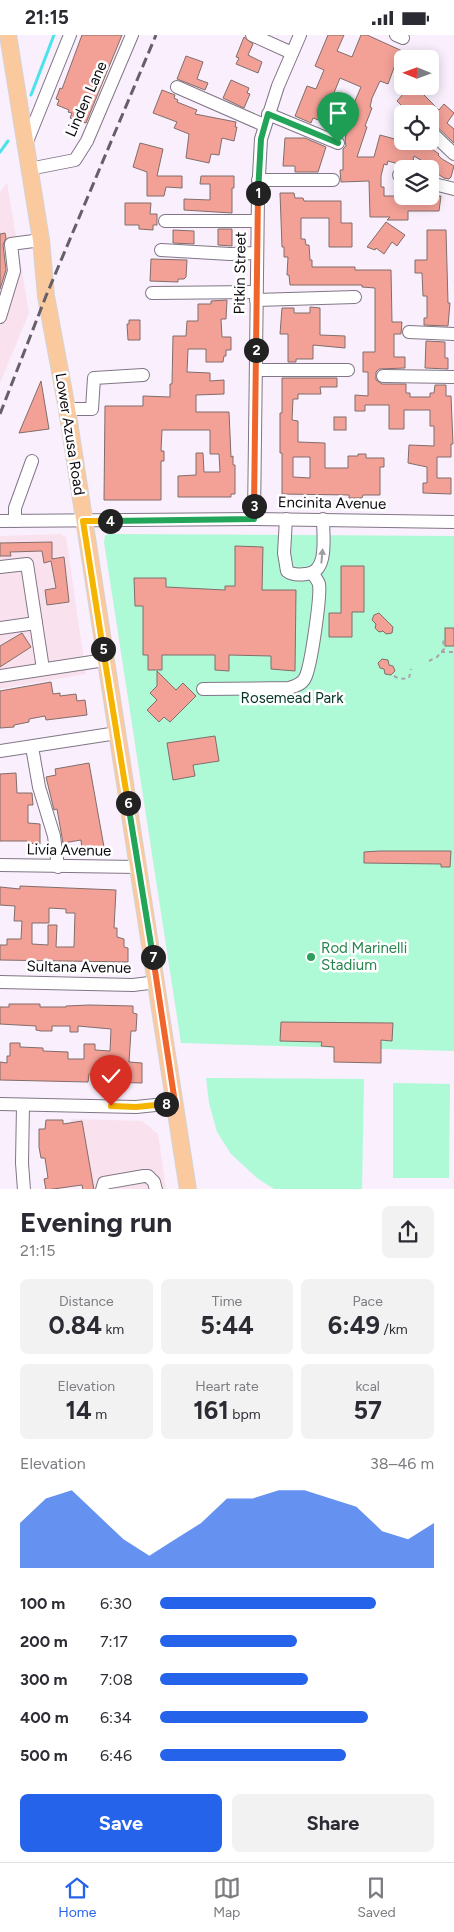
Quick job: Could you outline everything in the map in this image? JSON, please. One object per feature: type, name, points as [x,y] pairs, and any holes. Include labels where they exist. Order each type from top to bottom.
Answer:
[{"type":"main road","name":"Lower Azusa Road","points":[[8,35],[40,239],[46,296],[67,409],[188,1189]]},
{"type":"street","points":[[24,141],[70,35]]},
{"type":"street","name":"Linden Lane","points":[[29,169],[75,160],[87,141],[132,35]]},
{"type":"street","points":[[252,35],[292,53]]},
{"type":"street","name":"Pitkin Street","points":[[254,519],[257,221],[261,139],[266,120],[300,35]]},
{"type":"street","points":[[177,87],[266,120],[338,143]]},
{"type":"street","points":[[439,140],[454,154]]},
{"type":"street","points":[[258,180],[333,180]]},
{"type":"street","points":[[439,185],[454,189]]},
{"type":"street","points":[[165,221],[257,221]]},
{"type":"street","points":[[0,317],[14,271],[11,244],[40,239]]},
{"type":"street","points":[[161,250],[206,253],[257,253]]},
{"type":"street","points":[[152,293],[354,297]]},
{"type":"street","points":[[409,332],[454,334]]},
{"type":"street","points":[[256,371],[348,370]]},
{"type":"street","points":[[67,409],[92,409],[94,378],[143,375]]},
{"type":"street","points":[[384,376],[454,377]]},
{"type":"street","points":[[15,521],[15,508],[32,461]]},
{"type":"street","points":[[286,519],[284,553],[286,571],[300,575],[313,574],[318,570],[322,562],[323,519]]},
{"type":"street","name":"Encinita Avenue","points":[[0,521],[323,519],[454,522]]},
{"type":"street","points":[[0,567],[27,564],[43,669]]},
{"type":"street","points":[[204,689],[289,688],[305,680],[313,646],[319,583],[313,574]]},
{"type":"street","points":[[0,628],[36,623]]},
{"type":"street","points":[[0,676],[105,660]]},
{"type":"street","points":[[0,751],[117,733]]},
{"type":"street","points":[[32,747],[39,787],[54,836],[58,867]]},
{"type":"street","name":"Livia Avenue","points":[[0,865],[138,867]]},
{"type":"street","name":"Sultana Avenue","points":[[0,982],[132,985],[157,982]]},
{"type":"street","points":[[0,1104],[136,1107],[175,1103]]},
{"type":"street","points":[[23,1105],[22,1163],[24,1189]]},
{"type":"street","points":[[102,1189],[104,1183],[144,1176],[148,1176],[154,1181],[156,1189]]},
{"type":"path","points":[[429,661],[432,661],[444,649],[443,638]]},
{"type":"path","points":[[441,652],[454,652]]},
{"type":"path","points":[[394,676],[400,679],[410,678],[411,669]]},
{"type":"shaded area","points":[[7,183],[29,313],[0,383],[0,192]]},
{"type":"shaded area","points":[[60,534],[66,537],[86,674],[0,689],[0,536]]},
{"type":"shaded area","points":[[71,1119],[142,1121],[158,1134],[166,1189],[82,1189]]},
{"type":"green space","name":"Rosemead Park","points":[[108,534],[454,536],[454,1051],[181,1043],[104,542],[105,536]]},
{"type":"green space","points":[[206,1078],[364,1079],[362,1189],[274,1189],[257,1178],[231,1154],[217,1132],[209,1103]]},
{"type":"green space","points":[[393,1083],[450,1084],[449,1178],[393,1178]]},
{"type":"building","points":[[82,35],[122,35],[86,123],[70,118],[72,113],[57,105],[59,100],[56,99],[60,88],[62,89]]},
{"type":"building","points":[[328,35],[344,35],[337,51],[352,57],[361,35],[367,35],[400,50],[394,50],[394,68],[388,84],[380,81],[372,98],[370,107],[372,108],[357,157],[374,157],[380,135],[394,139],[394,150],[433,150],[442,159],[454,166],[449,179],[439,175],[439,160],[421,160],[414,156],[413,160],[394,160],[394,163],[388,161],[387,165],[384,164],[381,187],[384,187],[384,196],[394,196],[394,205],[439,205],[439,196],[441,196],[439,211],[408,211],[408,220],[387,220],[390,217],[370,217],[369,181],[341,182],[340,170],[343,170],[343,149],[346,146],[345,138],[347,132],[340,130],[340,124],[330,124],[313,118],[311,123],[295,116],[307,86],[316,89],[324,70],[315,66]],"holes":[[[340,78],[361,87],[348,117],[327,110]]]},
{"type":"building","points":[[244,37],[253,44],[248,55],[262,62],[258,73],[236,64],[239,58],[236,57]]},
{"type":"building","points":[[186,56],[203,62],[197,79],[208,83],[205,90],[177,79]]},
{"type":"building","points":[[231,80],[249,88],[247,93],[250,94],[244,108],[223,98]]},
{"type":"building","points":[[162,90],[175,95],[174,98],[178,100],[177,102],[197,110],[195,114],[236,122],[235,127],[237,127],[234,141],[222,138],[219,155],[211,154],[209,163],[186,158],[189,134],[174,128],[177,122],[153,113]]},
{"type":"building","points":[[402,95],[424,95],[434,105],[401,105],[397,101]]},
{"type":"building","points":[[444,104],[454,113],[447,123],[454,129],[454,143],[439,129],[439,110]]},
{"type":"building","points":[[285,138],[305,138],[326,147],[318,172],[295,172],[295,166],[283,166]]},
{"type":"building","points":[[140,143],[163,149],[157,176],[182,176],[182,188],[166,187],[164,196],[147,196],[147,172],[133,167]]},
{"type":"building","points":[[201,176],[234,176],[232,213],[184,210],[184,199],[210,200],[210,184],[200,184]]},
{"type":"building","points":[[280,193],[294,193],[295,198],[303,198],[304,201],[341,201],[341,223],[352,223],[352,247],[329,247],[329,218],[301,218],[301,239],[305,239],[306,245],[309,245],[312,267],[355,267],[355,270],[391,270],[392,322],[402,322],[401,334],[394,334],[394,357],[405,357],[405,368],[379,369],[376,372],[376,380],[382,384],[406,384],[406,393],[410,393],[410,397],[430,397],[430,393],[434,393],[435,385],[446,385],[446,396],[451,396],[453,444],[451,444],[451,457],[437,457],[437,478],[451,478],[451,494],[423,493],[423,483],[427,483],[427,467],[408,463],[409,445],[434,446],[434,426],[430,426],[430,410],[404,410],[404,429],[389,429],[389,405],[365,405],[365,411],[355,411],[355,395],[368,396],[368,372],[363,372],[363,352],[375,352],[375,288],[362,287],[362,285],[290,285],[289,275],[287,275],[288,257],[284,257],[284,247],[282,247]]},
{"type":"building","points":[[125,203],[151,203],[150,214],[157,214],[157,225],[153,225],[153,230],[139,229],[139,225],[125,225]]},
{"type":"building","points":[[386,222],[405,235],[397,246],[392,242],[384,254],[376,248],[375,250],[367,247]]},
{"type":"building","points":[[218,229],[232,229],[232,246],[218,245]]},
{"type":"building","points":[[173,230],[194,231],[194,244],[173,243]]},
{"type":"building","points":[[427,230],[446,230],[448,303],[450,303],[448,326],[424,325],[424,318],[427,318],[427,296],[423,296],[422,273],[415,273],[415,260],[427,260]]},
{"type":"building","points":[[5,233],[6,238],[3,245],[6,270],[0,289],[0,234]]},
{"type":"building","points":[[151,259],[187,260],[186,277],[178,279],[178,282],[150,281]]},
{"type":"building","points":[[227,300],[226,319],[221,319],[222,337],[231,337],[231,350],[226,350],[223,362],[206,362],[206,349],[188,349],[187,372],[210,373],[210,381],[224,380],[224,394],[196,395],[196,412],[229,412],[231,457],[233,456],[233,465],[235,465],[235,494],[231,494],[231,497],[178,497],[178,476],[196,475],[196,453],[203,453],[204,472],[220,472],[219,454],[210,454],[210,430],[162,430],[161,451],[164,451],[164,461],[161,461],[161,500],[104,500],[105,406],[143,406],[143,396],[170,397],[173,336],[186,336],[187,321],[198,321],[198,304],[211,304],[211,301]]},
{"type":"building","points":[[310,307],[320,308],[320,335],[345,336],[345,348],[313,345],[313,359],[296,359],[296,362],[288,362],[288,334],[280,334],[282,308],[294,308],[294,313],[310,313]]},
{"type":"building","points":[[129,320],[140,320],[140,340],[128,340],[127,324],[129,324]]},
{"type":"building","points":[[426,341],[445,342],[445,358],[448,358],[448,369],[425,368]]},
{"type":"building","points":[[282,378],[337,378],[337,387],[320,387],[321,394],[298,394],[298,399],[293,399],[292,420],[298,421],[298,442],[325,443],[325,468],[348,468],[348,456],[358,456],[358,454],[366,454],[366,458],[384,458],[384,467],[380,467],[380,495],[363,495],[362,498],[349,498],[349,495],[282,494],[280,413],[282,413]],"holes":[[[293,457],[310,457],[310,478],[293,477]]]},
{"type":"building","points":[[41,381],[49,429],[19,433]]},
{"type":"building","points":[[334,417],[346,417],[346,430],[334,430]]},
{"type":"building","points":[[52,542],[52,559],[64,557],[69,602],[47,605],[45,590],[56,588],[51,561],[44,563],[42,551],[10,552],[11,556],[0,556],[0,543]]},
{"type":"building","points":[[235,546],[263,547],[262,590],[296,590],[295,671],[271,669],[271,656],[229,655],[229,671],[215,670],[215,655],[162,655],[162,670],[148,670],[148,655],[143,655],[143,606],[135,606],[134,578],[166,578],[166,587],[225,590],[225,586],[235,586]]},
{"type":"building","points":[[341,566],[364,566],[364,612],[352,612],[352,637],[329,637],[329,613],[341,613]]},
{"type":"building","points":[[379,613],[393,627],[392,633],[379,632],[375,628],[376,624],[372,620],[374,615]]},
{"type":"building","points":[[445,628],[454,628],[454,646],[445,646]]},
{"type":"building","points":[[22,633],[31,647],[0,667],[0,646]]},
{"type":"building","points":[[382,659],[388,660],[389,665],[393,666],[395,671],[391,675],[385,674],[384,669],[380,668],[378,663]]},
{"type":"building","points":[[157,671],[176,690],[183,683],[196,696],[170,722],[164,717],[159,722],[147,710],[157,700],[150,693],[157,686]]},
{"type":"building","points":[[51,682],[53,694],[60,693],[60,696],[76,694],[77,701],[85,700],[87,715],[46,720],[45,716],[29,719],[29,722],[14,725],[14,727],[0,728],[0,691]]},
{"type":"building","points":[[215,736],[219,761],[193,765],[195,776],[173,780],[167,743]]},
{"type":"building","points":[[89,763],[104,847],[82,850],[81,840],[63,843],[57,809],[54,810],[46,777],[56,775],[55,769]]},
{"type":"building","points":[[16,773],[17,793],[32,793],[33,805],[28,805],[28,823],[40,824],[40,844],[27,843],[27,841],[0,841],[0,774]]},
{"type":"building","points":[[451,851],[450,867],[441,867],[441,864],[364,863],[364,852]]},
{"type":"building","points":[[20,886],[116,890],[114,928],[117,928],[117,937],[124,939],[124,947],[128,948],[128,962],[0,960],[0,945],[7,945],[7,939],[21,939],[22,921],[14,921],[15,906],[0,905],[0,887],[20,889]],"holes":[[[49,908],[66,909],[66,913],[75,913],[74,947],[56,947],[57,925],[48,925],[48,945],[32,944],[32,923],[49,923]]]},
{"type":"building","points":[[9,1004],[40,1004],[40,1007],[133,1006],[133,1013],[137,1014],[136,1031],[131,1031],[129,1062],[142,1063],[142,1083],[107,1082],[107,1074],[89,1074],[88,1082],[0,1080],[0,1062],[7,1063],[7,1056],[10,1056],[10,1043],[20,1043],[20,1047],[43,1048],[43,1051],[68,1052],[68,1059],[84,1059],[84,1044],[95,1044],[95,1050],[110,1051],[111,1029],[78,1026],[78,1032],[70,1032],[70,1026],[52,1026],[52,1031],[41,1031],[36,1030],[36,1026],[0,1024],[0,1007],[9,1007]]},
{"type":"building","points":[[281,1022],[393,1023],[392,1041],[381,1040],[381,1063],[334,1062],[334,1047],[321,1046],[322,1042],[280,1041]]},
{"type":"building","points":[[46,1120],[63,1120],[63,1124],[82,1121],[94,1189],[83,1189],[82,1185],[46,1189],[44,1179],[48,1178],[45,1158],[41,1158],[39,1147],[39,1129],[45,1129]]},
{"type":"waterway","points":[[31,95],[54,35]]},
{"type":"waterway","points":[[0,152],[8,141]]},
{"type":"railway","points":[[0,414],[46,296],[156,35]]},
{"type":"place","name":"Rod Marinelli Stadium","points":[[311,957]]},
{"type":"route","points":[[111,1106],[136,1107],[175,1103],[83,521],[254,519],[258,194],[261,139],[268,114],[338,143]]}]
